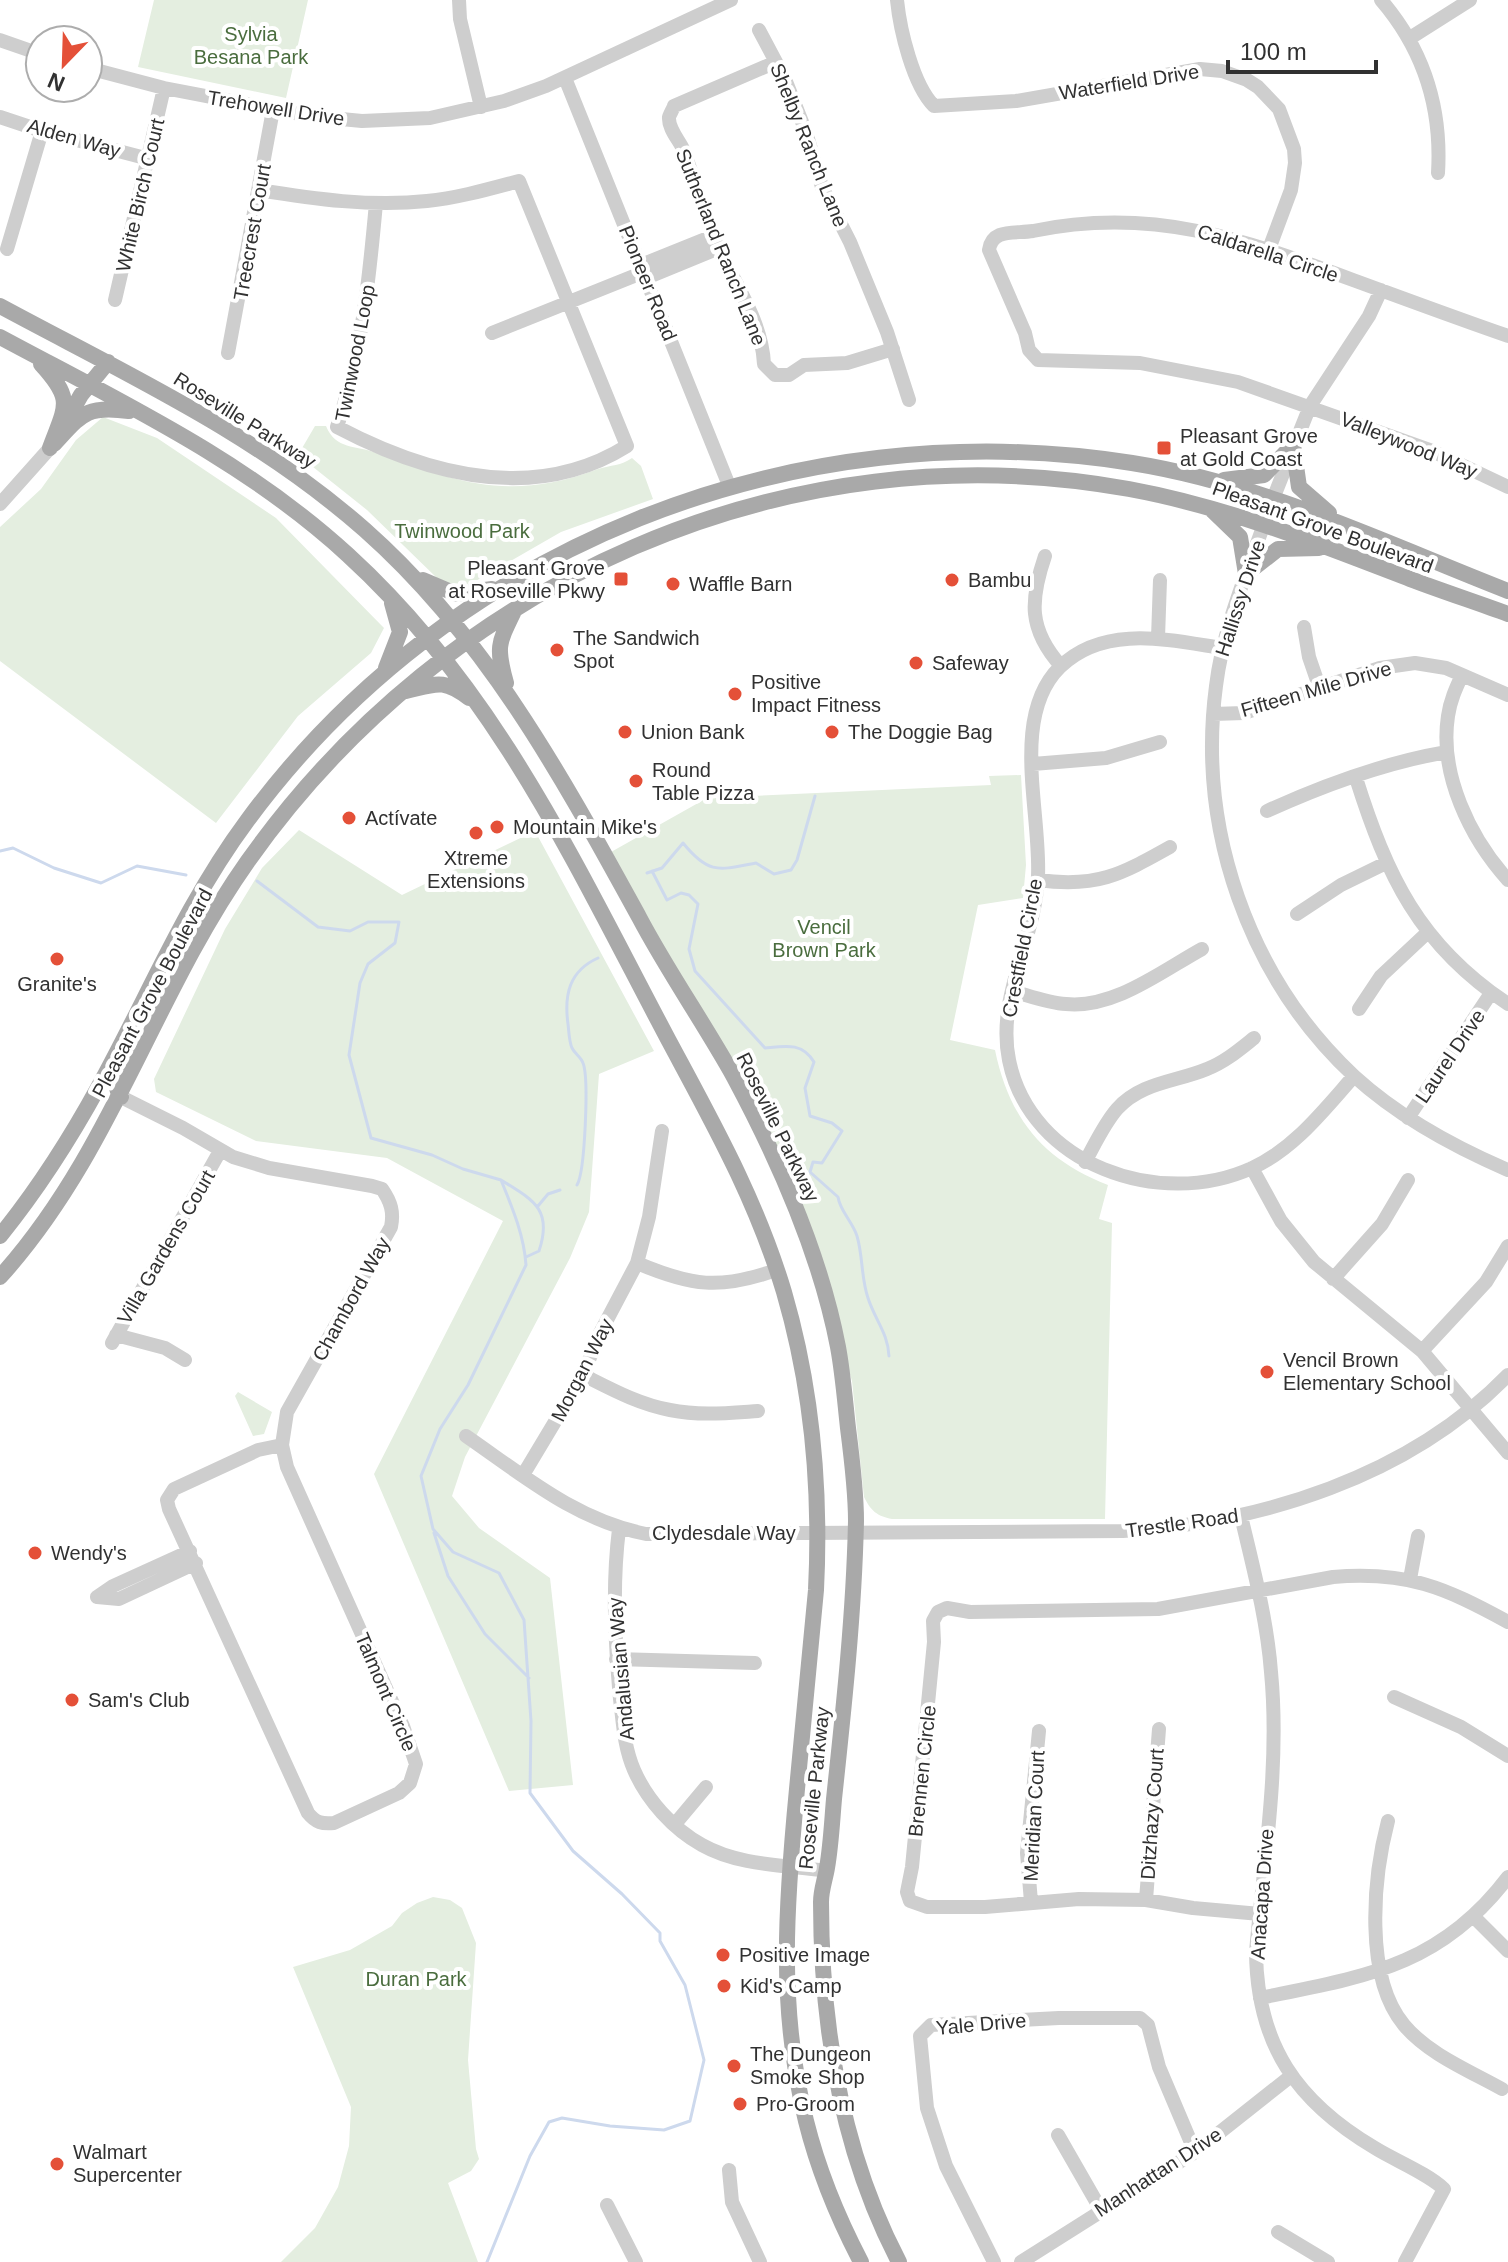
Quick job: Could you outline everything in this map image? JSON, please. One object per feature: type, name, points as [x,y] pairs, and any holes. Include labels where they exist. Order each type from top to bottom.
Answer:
[{"type":"main road","name":"Roseville Parkway","points":[[0,306],[214,420],[285,466],[363,529],[453,619],[510,696],[552,760],[641,922],[731,1072],[779,1169],[805,1234],[837,1341],[856,1498],[854,1591],[827,1871],[820,1894],[826,2011],[837,2085],[860,2170],[899,2262]]},
{"type":"main road","name":"Roseville Parkway","points":[[0,337],[197,444],[280,498],[345,551],[428,636],[485,711],[612,928],[739,1172],[792,1322],[808,1409],[817,1533],[816,1590],[786,1910],[789,2015],[800,2094],[814,2151],[861,2262]]},
{"type":"main road","points":[[33,355],[59,384],[64,396],[65,407],[50,448]]},
{"type":"main road","points":[[50,448],[90,384],[108,362]]},
{"type":"main road","points":[[50,448],[82,415],[96,408],[139,412]]},
{"type":"main road","points":[[1215,481],[1264,475],[1293,445]]},
{"type":"main road","points":[[1293,445],[1299,487],[1343,525]]},
{"type":"main road","name":"Pleasant Grove Boulevard","points":[[0,1236],[39,1184],[79,1121],[184,921],[244,825],[281,776],[384,671],[428,636],[498,588],[597,535],[730,488],[807,470],[897,457],[991,453],[1076,457],[1132,463],[1215,481],[1343,525],[1508,591]]},
{"type":"main road","points":[[741,508],[745,499],[753,493],[807,470]]},
{"type":"main road","name":"Pleasant Grove Boulevard","points":[[0,1277],[62,1198],[121,1097],[203,931],[250,859],[331,760],[400,693],[469,639],[566,580],[638,545],[741,508],[856,484],[991,475],[1082,482],[1208,506],[1335,549],[1508,614]]},
{"type":"main road","points":[[1264,524],[1273,499]]},
{"type":"main road","points":[[1208,506],[1240,537],[1246,574],[1278,549],[1335,549]]},
{"type":"main road","points":[[410,573],[456,594],[498,588]]},
{"type":"main road","points":[[384,671],[400,632],[400,623],[389,594]]},
{"type":"main road","points":[[510,696],[498,654],[502,635],[516,608]]},
{"type":"main road","points":[[400,693],[436,684],[453,685],[485,711]]},
{"type":"main road","points":[[121,1097],[116,1090],[117,1078],[151,1008],[148,988]]},
{"type":"street","points":[[459,0],[460,19],[481,107]]},
{"type":"street","name":"Trehowell Drive","points":[[104,72],[273,110],[362,121],[430,118],[504,101],[565,78],[731,0]]},
{"type":"street","name":"Waterfield Drive","points":[[897,0],[909,58],[927,100],[934,106],[1016,101],[1200,69],[1233,74],[1258,87],[1279,109],[1294,149],[1291,190],[1269,249]]},
{"type":"street","points":[[1381,0],[1410,38],[1428,78],[1436,112],[1438,173]]},
{"type":"street","points":[[1410,38],[1470,0]]},
{"type":"street","name":"Shelby Ranch Lane","points":[[759,30],[806,132],[826,197],[850,242],[893,349],[909,400]]},
{"type":"street","points":[[0,40],[24,48]]},
{"type":"street","name":"Sutherland Ranch Lane","points":[[776,62],[674,106],[669,117],[716,242],[763,344],[764,364],[775,375],[789,375],[804,365],[847,363],[893,349]]},
{"type":"street","name":"Pioneer Road","points":[[565,78],[730,488]]},
{"type":"street","name":"White Birch Court","points":[[115,300],[164,88]]},
{"type":"street","name":"Treecrest Court","points":[[228,353],[273,110]]},
{"type":"street","name":"Alden Way","points":[[0,117],[149,159]]},
{"type":"street","points":[[7,249],[42,131]]},
{"type":"street","points":[[259,190],[312,199],[376,203],[429,201],[519,181],[568,302]]},
{"type":"street","name":"Twinwood Loop","points":[[376,203],[362,335],[350,389],[337,427],[358,439],[453,473],[503,480],[552,476],[604,460],[627,446],[568,302]]},
{"type":"street","name":"Caldarella Circle","points":[[1310,406],[1238,382],[1177,369],[1096,360],[1038,360],[1029,350],[1025,333],[989,250],[990,242],[1004,232],[1115,222],[1191,228],[1269,249],[1508,336]]},
{"type":"street","points":[[492,333],[716,242]]},
{"type":"street","points":[[1273,499],[1310,406],[1369,316],[1381,290]]},
{"type":"street","name":"Valleywood Way","points":[[1310,406],[1430,450],[1508,487]]},
{"type":"street","points":[[0,504],[50,448]]},
{"type":"street","name":"Hallissy Drive","points":[[1264,524],[1222,648],[1213,714],[1212,760],[1216,809],[1227,862],[1241,906],[1261,951],[1293,1005],[1354,1076],[1408,1118],[1448,1143],[1508,1170]]},
{"type":"street","points":[[1045,556],[1033,600],[1035,618],[1047,650],[1061,666]]},
{"type":"street","points":[[1158,638],[1160,580]]},
{"type":"street","points":[[1304,627],[1309,657],[1320,689]]},
{"type":"street","name":"Crestfield Circle","points":[[1222,648],[1158,638],[1116,640],[1077,654],[1061,666],[1040,695],[1031,729],[1038,880],[1012,991],[1006,1038],[1015,1081],[1048,1134],[1085,1162],[1130,1178],[1182,1183],[1229,1177],[1252,1168],[1291,1143],[1354,1076]]},
{"type":"street","name":"Fifteen Mile Drive","points":[[1213,714],[1244,713],[1398,664],[1431,664],[1508,695]]},
{"type":"street","points":[[1462,675],[1447,716],[1447,752],[1465,815],[1508,880]]},
{"type":"street","points":[[1033,764],[1106,758],[1160,742]]},
{"type":"street","points":[[1267,811],[1399,763],[1447,752]]},
{"type":"street","points":[[1356,778],[1386,863],[1406,900],[1428,932],[1457,964],[1508,1004]]},
{"type":"street","points":[[1038,880],[1083,883],[1105,880],[1170,847]]},
{"type":"street","points":[[1297,914],[1341,885],[1386,863]]},
{"type":"street","points":[[1359,1009],[1381,976],[1428,932]]},
{"type":"street","points":[[1012,991],[1051,1002],[1088,1004],[1129,989],[1202,949]]},
{"type":"street","name":"Laurel Drive","points":[[1408,1118],[1491,993]]},
{"type":"street","points":[[1085,1162],[1108,1121],[1133,1095],[1150,1086],[1209,1068],[1229,1058],[1254,1038]]},
{"type":"street","name":"Chambord Way","points":[[121,1097],[194,1134],[220,1151],[269,1168],[382,1189],[392,1206],[391,1227],[381,1247],[287,1412],[282,1445]]},
{"type":"street","name":"Morgan Way","points":[[523,1475],[583,1375],[599,1335],[637,1263],[649,1217],[662,1131]]},
{"type":"street","name":"Villa Gardens Court","points":[[185,1360],[165,1348],[114,1339],[220,1151]]},
{"type":"street","points":[[1252,1168],[1281,1221],[1314,1262],[1422,1351],[1508,1453]]},
{"type":"street","points":[[1333,1279],[1382,1224],[1408,1180]]},
{"type":"street","points":[[1422,1351],[1486,1282],[1508,1246]]},
{"type":"street","points":[[637,1263],[673,1279],[701,1284],[725,1283],[776,1270]]},
{"type":"street","points":[[583,1375],[627,1397],[670,1411],[706,1414],[758,1411]]},
{"type":"street","name":"Trestle Road","points":[[817,1533],[1123,1531],[1180,1527],[1241,1516],[1311,1495],[1416,1445],[1471,1408],[1508,1375]]},
{"type":"street","name":"Clydesdale Way","points":[[466,1436],[554,1498],[619,1529],[671,1535],[817,1533]]},
{"type":"street","name":"Talmont Circle","points":[[282,1445],[287,1467],[416,1764],[407,1787],[334,1823],[324,1824],[308,1813],[169,1509],[170,1494],[174,1489],[258,1450],[282,1445]]},
{"type":"street","name":"Anacapa Drive","points":[[1241,1516],[1271,1671],[1274,1740],[1256,1952],[1260,1998],[1273,2043],[1291,2076],[1321,2110],[1341,2127],[1414,2171],[1431,2177],[1444,2189],[1405,2262]]},
{"type":"street","name":"Andalusian Way","points":[[619,1529],[614,1587],[616,1659],[624,1739],[644,1791],[675,1824],[702,1845],[726,1856],[827,1871]]},
{"type":"street","points":[[1410,1579],[1418,1536]]},
{"type":"street","points":[[193,1557],[119,1599],[97,1597],[113,1586],[193,1557]]},
{"type":"street","points":[[1258,1592],[1333,1577],[1362,1575],[1410,1579],[1454,1593],[1508,1622]]},
{"type":"street","name":"Brennen Circle","points":[[1258,1592],[1158,1609],[970,1612],[947,1608],[938,1612],[933,1621],[933,1657],[907,1892],[910,1901],[927,1907],[1146,1900],[1260,1914]]},
{"type":"street","points":[[616,1659],[755,1663]]},
{"type":"street","points":[[1394,1697],[1461,1727],[1508,1756]]},
{"type":"street","name":"Ditzhazy Court","points":[[1146,1900],[1159,1729]]},
{"type":"street","name":"Meridian Court","points":[[1031,1902],[1027,1853],[1039,1731]]},
{"type":"street","points":[[675,1824],[706,1787]]},
{"type":"street","points":[[1388,1821],[1380,1856],[1376,1935],[1379,1972],[1393,2008],[1405,2026],[1443,2055],[1502,2089]]},
{"type":"street","points":[[1260,1998],[1379,1972],[1421,1954],[1474,1917],[1508,1877]]},
{"type":"street","points":[[1474,1917],[1508,1951]]},
{"type":"street","name":"Yale Drive","points":[[994,2262],[946,2166],[927,2108],[920,2036],[931,2025],[1059,2018],[1140,2018],[1148,2025],[1159,2067],[1195,2152]]},
{"type":"street","name":"Manhattan Drive","points":[[1021,2262],[1195,2152],[1291,2076]]},
{"type":"street","points":[[1058,2135],[1101,2210]]},
{"type":"street","points":[[729,2170],[732,2202],[760,2262]]},
{"type":"street","points":[[607,2205],[636,2262]]},
{"type":"street","points":[[1278,2232],[1328,2262]]},
{"type":"green space","name":"Sylvia Besana Park","points":[[154,0],[308,0],[286,98],[138,67]]},
{"type":"green space","points":[[103,417],[157,438],[276,518],[384,628],[371,653],[298,716],[216,823],[0,661],[0,527],[41,489],[76,440]]},
{"type":"green space","name":"Twinwood Park","points":[[315,426],[326,426],[335,439],[347,446],[434,473],[486,485],[538,485],[620,464],[632,458],[641,466],[653,499],[561,532],[467,586],[453,587],[440,581],[367,510],[298,455]]},
{"type":"green space","name":"Vencil Brown Park","points":[[1021,775],[1026,865],[1023,898],[978,905],[950,1040],[995,1050],[1009,1096],[1032,1134],[1065,1163],[1108,1185],[1099,1219],[1112,1223],[1105,1519],[892,1519],[875,1512],[864,1497],[852,1381],[808,1234],[611,852],[707,798],[991,785],[989,776]]},
{"type":"green space","points":[[299,830],[402,895],[535,831],[654,1051],[599,1074],[589,1212],[570,1258],[465,1457],[452,1496],[479,1528],[550,1578],[573,1785],[509,1791],[374,1474],[503,1221],[387,1158],[256,1141],[156,1092],[154,1079],[225,929],[262,868]]},
{"type":"green space","points":[[238,1392],[272,1412],[264,1434],[253,1436],[235,1396]]},
{"type":"green space","name":"Duran Park","points":[[433,1897],[450,1900],[462,1908],[476,1943],[468,2060],[479,2159],[471,2171],[448,2183],[478,2262],[281,2262],[315,2228],[338,2187],[349,2146],[351,2107],[293,1967],[350,1950],[392,1926],[402,1913],[417,1903]]},
{"type":"waterway","points":[[647,873],[662,868],[683,843],[700,861],[715,868],[756,863],[774,874],[791,870],[797,860],[815,796]]},
{"type":"waterway","points":[[0,851],[13,848],[54,868],[101,883],[137,866],[186,875]]},
{"type":"waterway","points":[[652,871],[667,900],[681,893],[689,895],[698,904],[689,949],[695,971],[765,1048],[798,1048],[814,1062],[805,1088],[810,1116],[832,1123],[842,1131],[822,1163],[813,1162],[810,1172],[838,1197],[855,1231],[866,1290],[886,1340],[889,1356]]},
{"type":"waterway","points":[[257,881],[318,927],[350,931],[368,922],[399,922],[395,943],[368,964],[360,983],[349,1055],[371,1138],[432,1155],[463,1169],[501,1180],[513,1211],[526,1265],[468,1385],[440,1429],[421,1476],[433,1529],[453,1552],[499,1573],[524,1620],[531,1721],[530,1793],[573,1851],[660,1933],[660,1941],[685,1985],[704,2060],[690,2121],[664,2130],[562,2118],[549,2122],[530,2156],[487,2262]]},
{"type":"waterway","points":[[577,1185],[584,1145],[586,1087],[583,1063],[570,1042],[567,1003],[575,977],[588,963],[598,958]]},
{"type":"waterway","points":[[501,1180],[531,1200],[542,1215],[543,1237],[539,1251],[526,1257]]},
{"type":"waterway","points":[[538,1206],[548,1194],[560,1190]]},
{"type":"waterway","points":[[434,1533],[448,1576],[485,1634],[529,1678]]},
{"type":"place","name":"Pleasant Grove at Gold Coast","points":[[1164,448]]},
{"type":"place","name":"Pleasant Grove at Roseville Pkwy","points":[[621,579]]},
{"type":"place","name":"Bambu","points":[[952,580]]},
{"type":"place","name":"Waffle Barn","points":[[673,584]]},
{"type":"place","name":"The Sandwich Spot","points":[[557,650]]},
{"type":"place","name":"Safeway","points":[[916,663]]},
{"type":"place","name":"Positive Impact Fitness","points":[[735,694]]},
{"type":"place","name":"Union Bank","points":[[625,732]]},
{"type":"place","name":"The Doggie Bag","points":[[832,732]]},
{"type":"place","name":"Round Table Pizza","points":[[636,781]]},
{"type":"place","name":"Actívate","points":[[349,818]]},
{"type":"place","name":"Mountain Mike's","points":[[497,827]]},
{"type":"place","name":"Xtreme Extensions","points":[[476,833]]},
{"type":"place","name":"Granite's","points":[[57,959]]},
{"type":"place","name":"Vencil Brown Elementary School","points":[[1267,1372]]},
{"type":"place","name":"Wendy's","points":[[35,1553]]},
{"type":"place","name":"Sam's Club","points":[[72,1700]]},
{"type":"place","name":"Positive Image","points":[[723,1955]]},
{"type":"place","name":"Kid's Camp","points":[[724,1986]]},
{"type":"place","name":"The Dungeon Smoke Shop","points":[[734,2066]]},
{"type":"place","name":"Pro-Groom","points":[[740,2104]]},
{"type":"place","name":"Walmart Supercenter","points":[[57,2164]]}]
